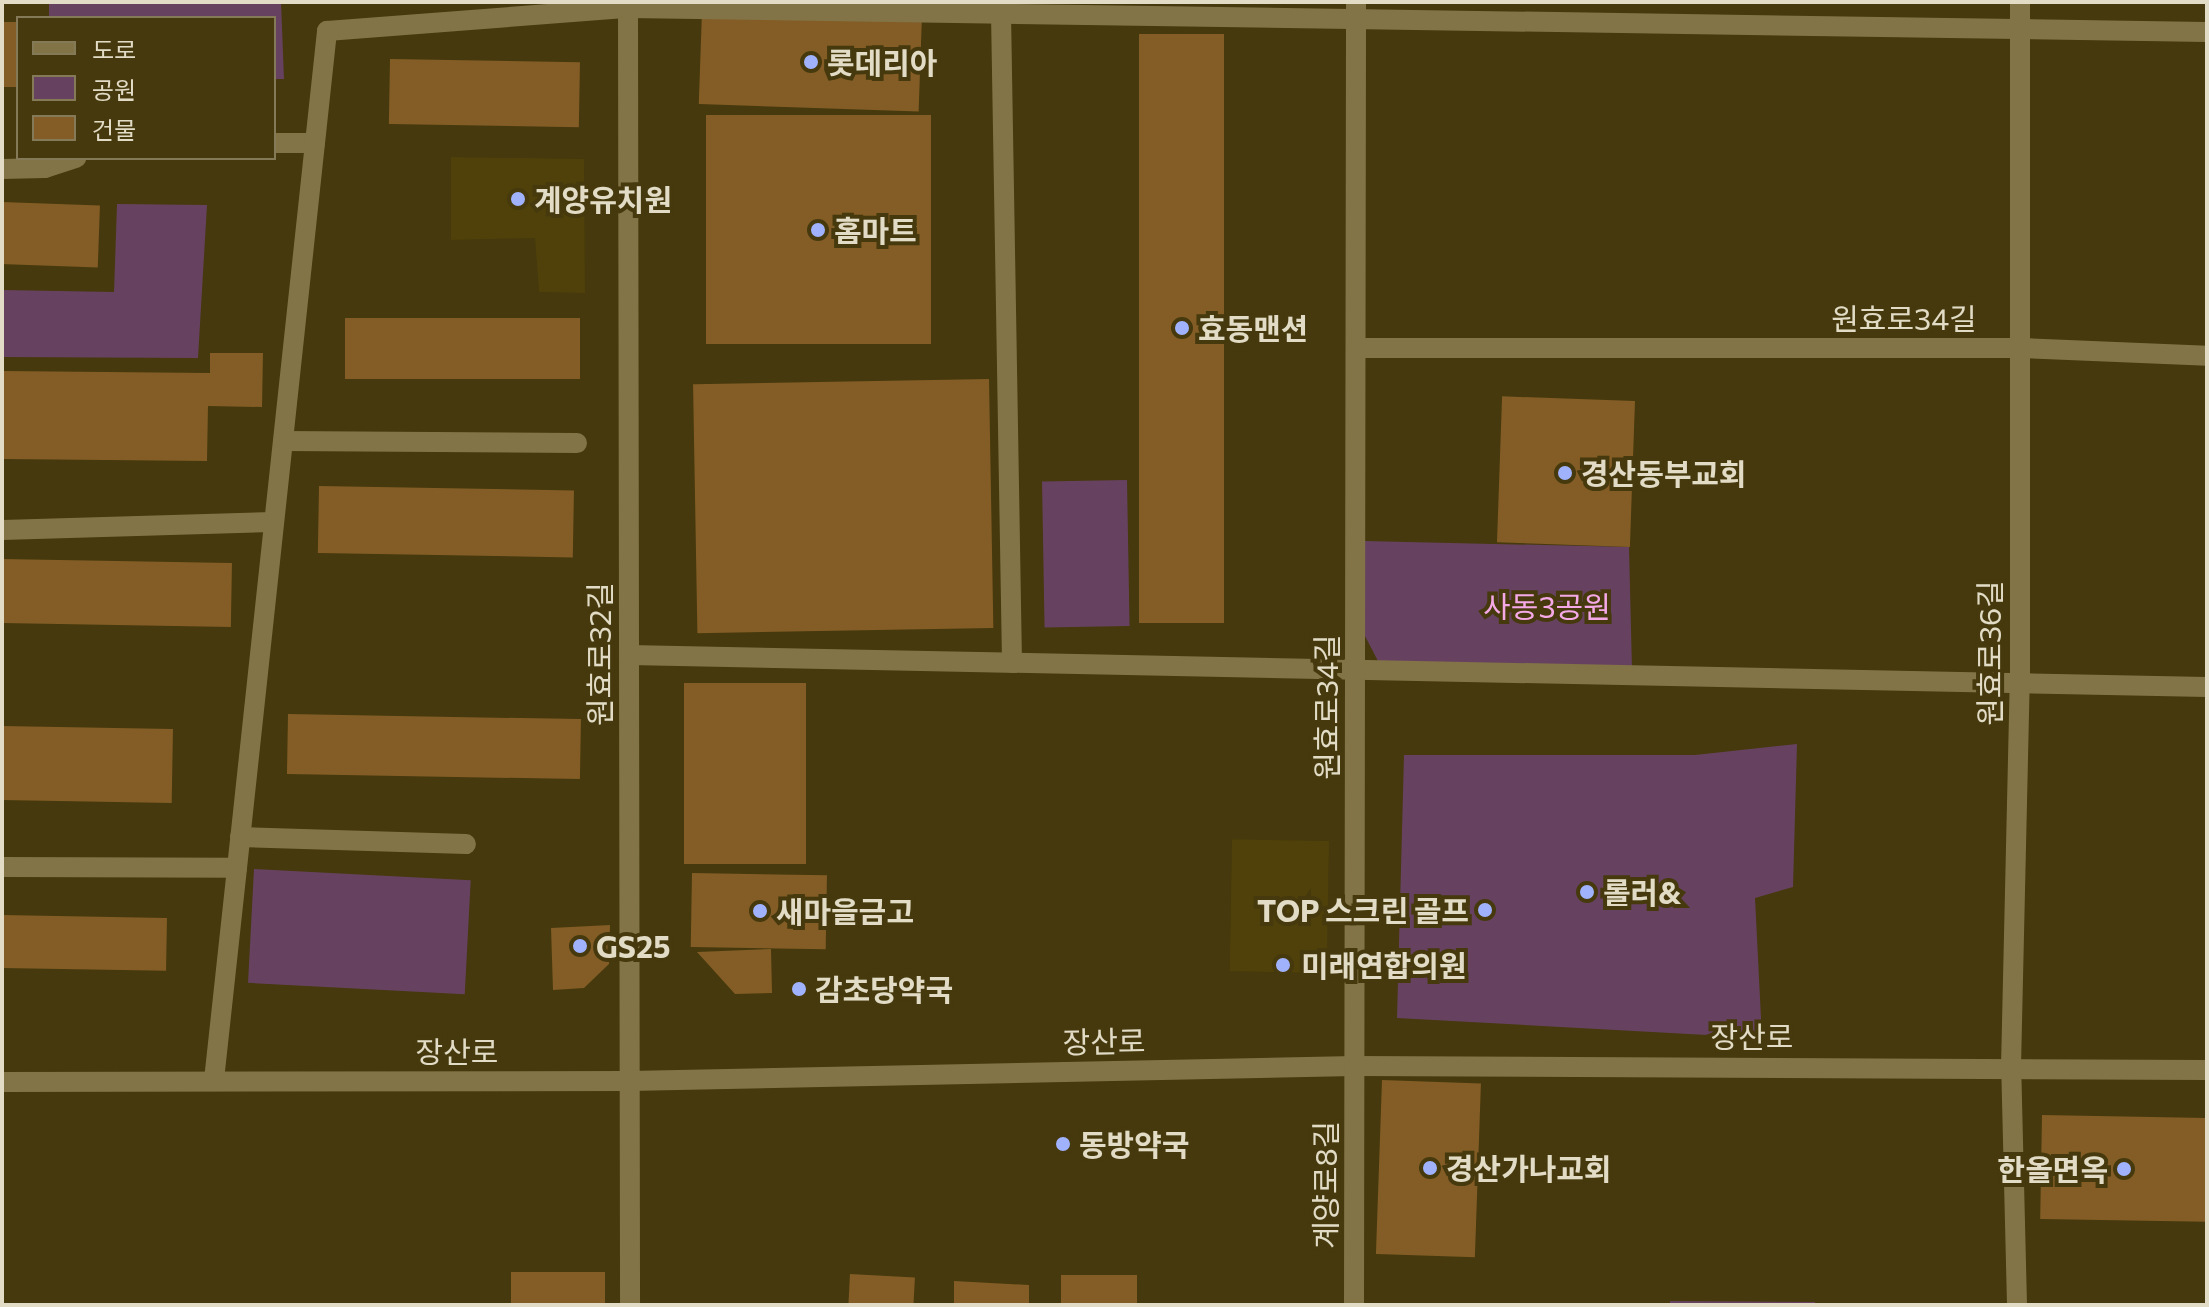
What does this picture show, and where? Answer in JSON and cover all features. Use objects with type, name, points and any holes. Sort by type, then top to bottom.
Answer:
[{"type":"street","name":"원효로36길","points":[[2017,1305],[2011,1067],[2020,683],[2020,2]]},
{"type":"street","points":[[214,1080],[327,31],[628,5],[1001,13],[1356,10],[2207,32]]},
{"type":"street","name":"원효로32길","points":[[628,5],[630,1305]]},
{"type":"street","name":"원효로34길","points":[[1355,1066],[1356,10]]},
{"type":"street","points":[[1001,13],[1012,663]]},
{"type":"street","points":[[276,143],[315,143]]},
{"type":"street","points":[[2,169],[45,168],[70,160]]},
{"type":"street","name":"원효로34길","points":[[1356,348],[2020,348],[2207,356]]},
{"type":"street","points":[[283,441],[577,443]]},
{"type":"street","points":[[2,530],[274,522]]},
{"type":"street","points":[[629,655],[2207,687]]},
{"type":"street","points":[[240,837],[466,844]]},
{"type":"street","points":[[2,867],[237,868]]},
{"type":"street","name":"장산로","points":[[2,1082],[629,1081],[1355,1066],[2207,1070]]},
{"type":"street","name":"계양로8길","points":[[1354,1305],[1355,1066]]},
{"type":"shaded area","name":"계양유치원","points":[[451,157],[584,159],[585,293],[539,292],[535,238],[451,240]]},
{"type":"shaded area","points":[[1232,839],[1329,841],[1327,973],[1230,971]]},
{"type":"green space","points":[[49,2],[281,2],[284,79],[276,79],[276,16],[49,16]]},
{"type":"green space","points":[[117,204],[207,205],[198,358],[2,357],[2,290],[114,292]]},
{"type":"green space","points":[[1127,480],[1130,626],[1045,627],[1042,481]]},
{"type":"green space","name":"사동3공원","points":[[1364,541],[1629,547],[1632,670],[1379,663],[1365,636]]},
{"type":"green space","name":"롤러&","points":[[1797,744],[1793,887],[1755,898],[1762,1038],[1397,1018],[1404,755],[1695,755]]},
{"type":"green space","points":[[254,869],[471,880],[465,994],[248,983]]},
{"type":"green space","points":[[1670,1301],[1815,1302],[1815,1305],[1670,1305]]},
{"type":"building","name":"롯데리아","points":[[702,11],[922,19],[919,112],[699,104]]},
{"type":"building","points":[[2,22],[16,22],[16,87],[2,87]]},
{"type":"building","name":"효동맨션","points":[[1139,34],[1224,34],[1224,623],[1139,623]]},
{"type":"building","points":[[390,59],[580,62],[579,127],[389,124]]},
{"type":"building","name":"홈마트","points":[[706,115],[931,115],[931,344],[706,344]]},
{"type":"building","points":[[2,202],[100,205],[98,267],[2,264]]},
{"type":"building","points":[[345,318],[580,318],[580,379],[345,379]]},
{"type":"building","points":[[210,353],[263,353],[262,407],[208,406],[207,461],[2,459],[2,371],[210,373]]},
{"type":"building","points":[[989,379],[993,628],[697,633],[693,384]]},
{"type":"building","name":"경산동부교회","points":[[1502,396],[1635,401],[1630,547],[1497,542]]},
{"type":"building","points":[[319,486],[574,490],[573,557],[318,553]]},
{"type":"building","points":[[2,559],[232,563],[231,627],[2,623]]},
{"type":"building","points":[[684,683],[806,683],[806,864],[684,864]]},
{"type":"building","points":[[288,714],[581,719],[580,779],[287,774]]},
{"type":"building","points":[[2,726],[173,729],[172,803],[2,800]]},
{"type":"building","name":"새마을금고","points":[[692,873],[827,875],[826,949],[691,947]]},
{"type":"building","points":[[2,915],[167,918],[166,971],[2,968]]},
{"type":"building","name":"GS25","points":[[610,925],[609,964],[584,988],[553,990],[551,928]]},
{"type":"building","points":[[771,949],[772,993],[735,994],[697,952]]},
{"type":"building","name":"경산가나교회","points":[[1382,1080],[1481,1083],[1475,1257],[1376,1254]]},
{"type":"building","name":"한올면옥","points":[[2042,1115],[2207,1118],[2205,1222],[2040,1219]]},
{"type":"building","points":[[511,1272],[605,1272],[605,1305],[511,1305]]},
{"type":"building","points":[[850,1274],[915,1277],[913,1305],[848,1305]]},
{"type":"building","points":[[1061,1275],[1137,1275],[1137,1305],[1061,1305]]},
{"type":"building","points":[[954,1281],[1029,1285],[1029,1305],[954,1305]]},
{"type":"place","name":"롯데리아","points":[[811,62]]},
{"type":"place","name":"계양유치원","points":[[518,199]]},
{"type":"place","name":"홈마트","points":[[818,230]]},
{"type":"place","name":"효동맨션","points":[[1182,328]]},
{"type":"place","name":"경산동부교회","points":[[1565,473]]},
{"type":"place","name":"롤러&","points":[[1587,892]]},
{"type":"place","name":"TOP 스크린 골프","points":[[1485,910]]},
{"type":"place","name":"새마을금고","points":[[760,911]]},
{"type":"place","name":"GS25","points":[[580,946]]},
{"type":"place","name":"미래연합의원","points":[[1283,965]]},
{"type":"place","name":"감초당약국","points":[[799,989]]},
{"type":"place","name":"동방약국","points":[[1063,1144]]},
{"type":"place","name":"경산가나교회","points":[[1430,1168]]},
{"type":"place","name":"한올면옥","points":[[2124,1169]]}]
